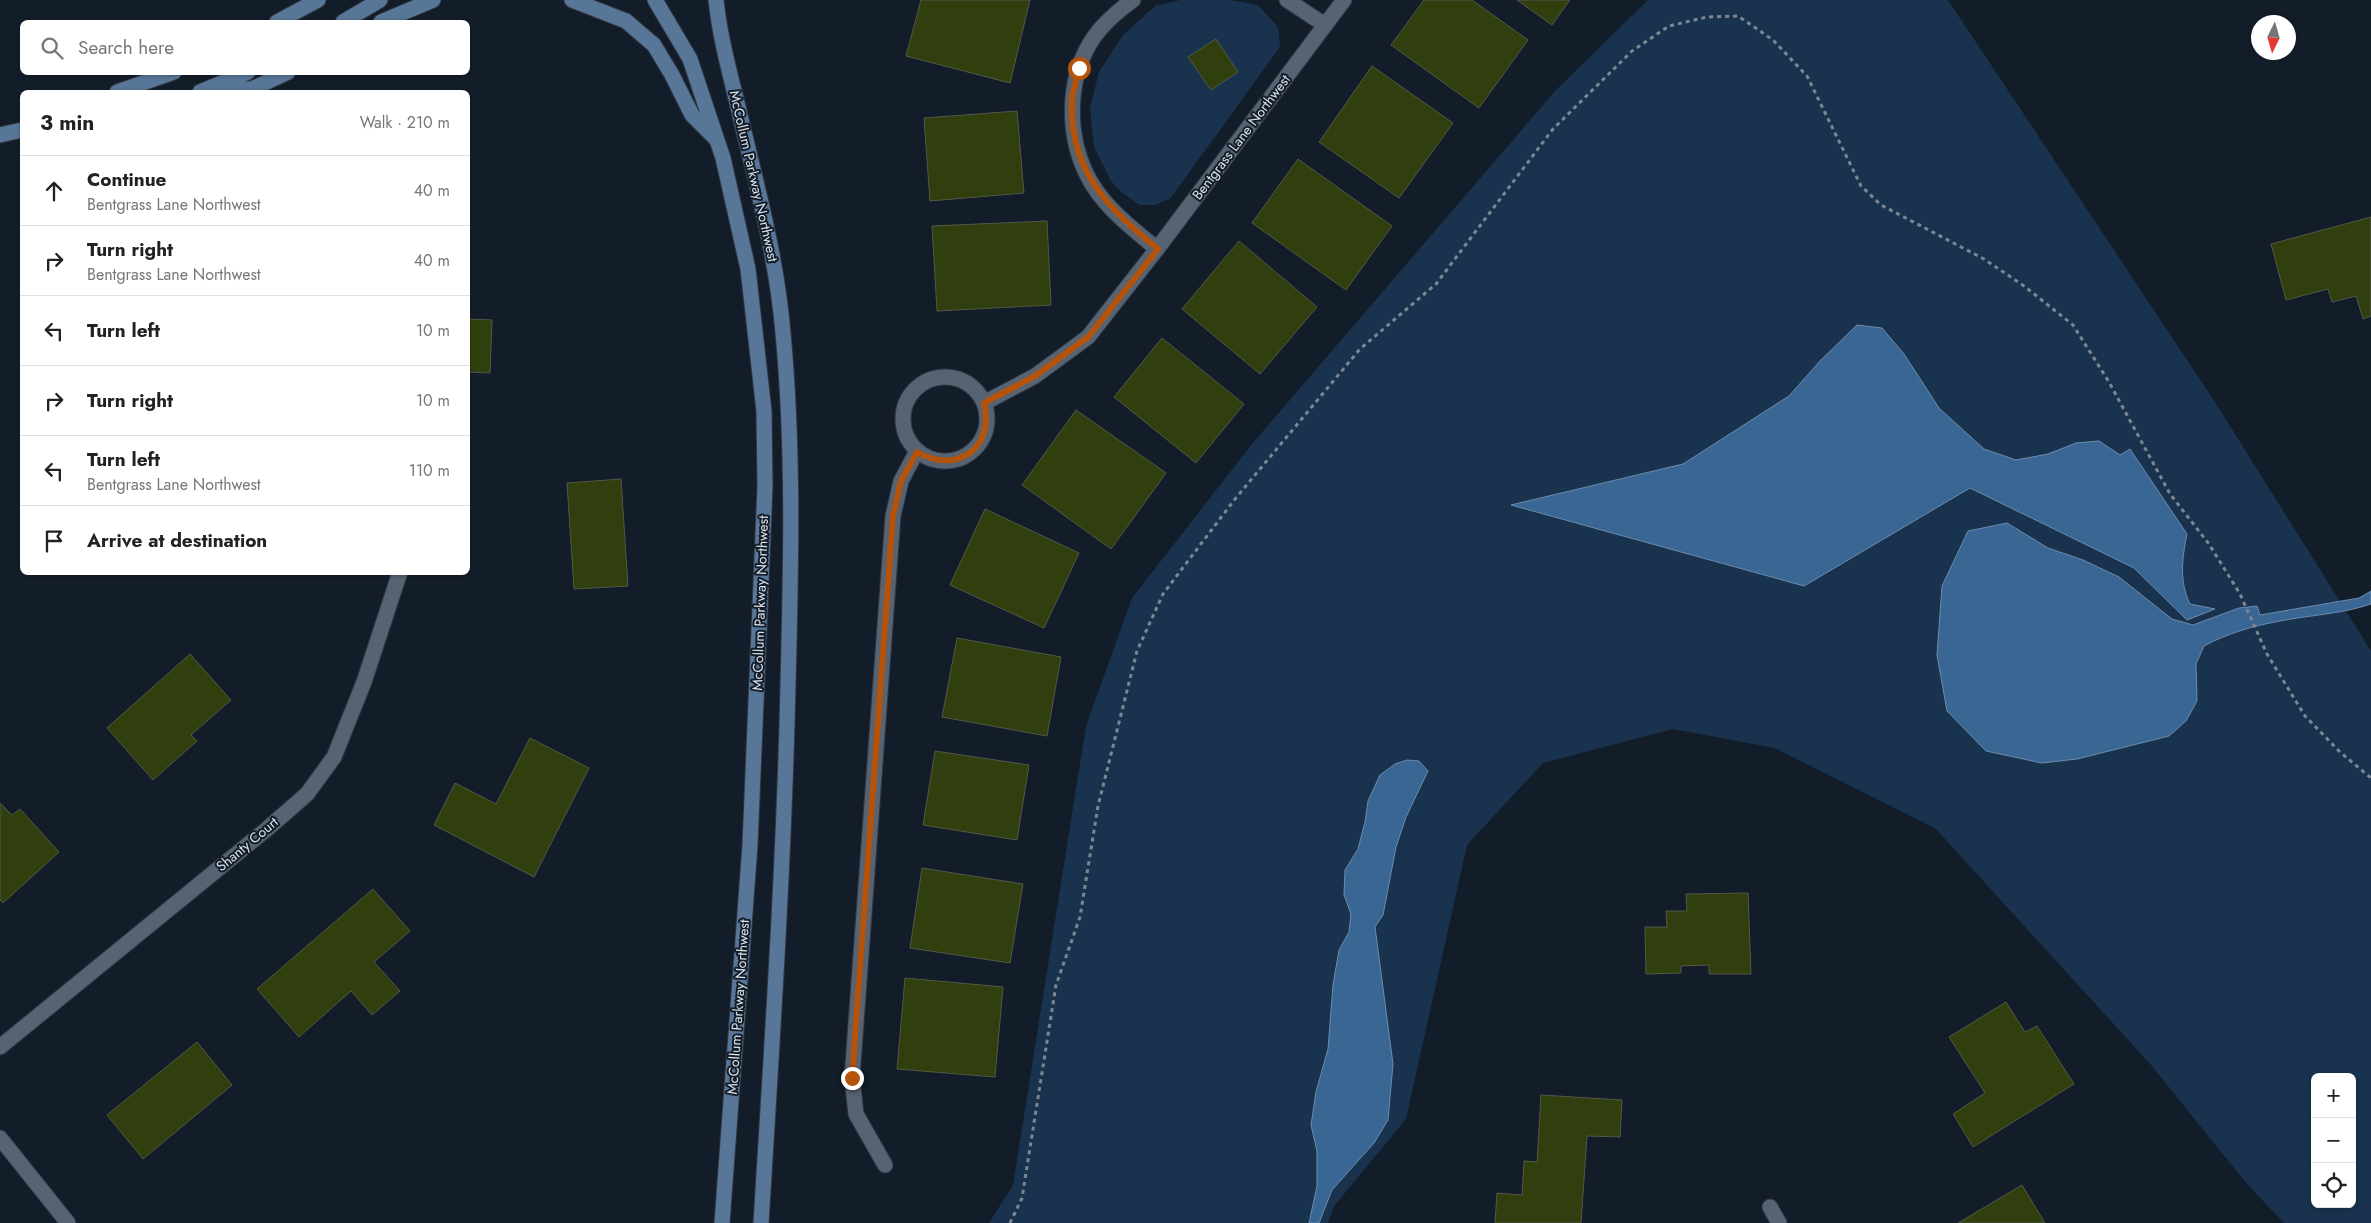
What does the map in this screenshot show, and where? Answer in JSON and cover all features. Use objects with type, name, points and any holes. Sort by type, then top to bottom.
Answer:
[{"type":"street","points":[[282,20],[318,0]]},
{"type":"street","points":[[347,20],[380,0]]},
{"type":"street","points":[[386,20],[433,0]]},
{"type":"street","points":[[572,0],[626,20],[654,45],[672,75],[692,116],[718,142]]},
{"type":"street","name":"McCollum Parkway Northwest","points":[[655,0],[690,59],[718,142],[733,196],[748,270],[761,373],[765,446],[750,845],[722,1223]]},
{"type":"street","name":"McCollum Parkway Northwest","points":[[716,0],[722,44],[765,215],[775,269],[783,329],[790,414],[792,560],[787,729],[776,986],[761,1223]]},
{"type":"street","points":[[1133,0],[1120,10],[1094,37],[1079,68],[1072,102],[1075,141],[1087,175],[1105,202],[1158,249]]},
{"type":"street","points":[[1287,0],[1325,25]]},
{"type":"street","name":"Bentgrass Lane Northwest","points":[[984,403],[1035,376],[1088,337],[1158,249],[1344,0]]},
{"type":"street","points":[[124,90],[166,75]]},
{"type":"street","points":[[206,90],[241,75]]},
{"type":"street","points":[[206,90],[252,89],[282,75]]},
{"type":"street","points":[[0,135],[20,130]]},
{"type":"street","points":[[939,377],[952,378],[965,383],[976,391],[984,403],[987,417],[985,431],[980,443],[970,454],[957,460],[943,462],[929,459],[917,452],[908,441],[903,428],[902,414],[906,401],[914,390],[925,382],[939,377]]},
{"type":"street","points":[[885,1165],[856,1114],[852,1078],[893,516],[901,481],[917,452]]},
{"type":"street","name":"Shanty Court","points":[[0,1047],[307,794],[334,757],[364,682],[399,575]]},
{"type":"street","points":[[0,1138],[68,1223]]},
{"type":"street","points":[[1770,1207],[1779,1223]]},
{"type":"path","points":[[1010,1223],[1022,1198],[1056,986],[1080,917],[1098,806],[1137,651],[1163,594],[1235,499],[1360,349],[1436,284],[1553,129],[1632,51],[1669,26],[1707,17],[1738,16],[1773,40],[1807,76],[1861,186],[1881,205],[1984,259],[2024,286],[2073,325],[2109,382],[2170,494],[2209,544],[2240,594],[2267,654],[2304,716],[2340,752],[2371,778]]},
{"type":"shaded area","points":[[1180,0],[1230,0],[1258,5],[1278,27],[1280,47],[1170,199],[1155,205],[1140,205],[1122,193],[1111,181],[1094,147],[1090,107],[1099,72],[1123,35],[1155,6]]},
{"type":"shaded area","points":[[1648,0],[1948,0],[2215,402],[2371,651],[2371,1223],[2284,1223],[2247,1184],[2151,1065],[1935,828],[1775,748],[1673,729],[1543,763],[1467,845],[1406,1119],[1335,1205],[1328,1223],[989,1223],[1013,1185],[1086,726],[1132,598],[1252,444],[1556,90]]},
{"type":"shaded area","points":[[1857,325],[1882,328],[1904,354],[1939,408],[1984,449],[2016,460],[2048,454],[2076,443],[2099,441],[2120,455],[2130,449],[2187,534],[2182,570],[2184,587],[2190,604],[2215,609],[2187,620],[2134,568],[1970,488],[1804,586],[1511,505],[1683,464],[1789,396],[1820,361]]},
{"type":"shaded area","points":[[2007,523],[2048,548],[2083,560],[2119,577],[2172,619],[2193,625],[2239,608],[2257,606],[2260,615],[2359,598],[2371,591],[2371,604],[2349,610],[2260,625],[2241,630],[2204,646],[2196,664],[2197,701],[2186,721],[2169,736],[2077,759],[2042,763],[1986,751],[1947,711],[1937,655],[1942,586],[1968,531]]},
{"type":"shaded area","points":[[1407,760],[1419,761],[1428,771],[1406,817],[1396,847],[1383,915],[1375,927],[1393,1064],[1388,1120],[1374,1143],[1332,1190],[1319,1223],[1309,1223],[1317,1186],[1317,1151],[1311,1125],[1316,1092],[1328,1049],[1333,985],[1339,950],[1349,932],[1351,914],[1344,895],[1345,870],[1358,849],[1368,801],[1380,775],[1395,764]]},
{"type":"building","points":[[921,0],[1030,0],[1010,83],[906,56]]},
{"type":"building","points":[[1424,0],[1472,0],[1528,40],[1479,108],[1391,45]]},
{"type":"building","points":[[1517,0],[1570,0],[1552,25]]},
{"type":"building","points":[[1216,39],[1238,72],[1211,90],[1188,57]]},
{"type":"building","points":[[1372,66],[1453,123],[1399,198],[1319,142]]},
{"type":"building","points":[[1017,111],[1024,193],[930,201],[924,118]]},
{"type":"building","points":[[1298,159],[1392,226],[1346,290],[1252,223]]},
{"type":"building","points":[[2371,217],[2371,316],[2363,319],[2356,296],[2332,302],[2328,289],[2286,300],[2271,244]]},
{"type":"building","points":[[1047,221],[1051,305],[937,311],[932,226]]},
{"type":"building","points":[[1239,241],[1317,307],[1260,374],[1182,309]]},
{"type":"building","points":[[470,319],[492,320],[490,373],[470,372]]},
{"type":"building","points":[[1162,338],[1244,404],[1196,463],[1114,397]]},
{"type":"building","points":[[1076,410],[1166,473],[1111,549],[1022,485]]},
{"type":"building","points":[[621,479],[628,586],[574,589],[567,483]]},
{"type":"building","points":[[985,509],[1079,553],[1044,628],[950,585]]},
{"type":"building","points":[[957,638],[1061,657],[1047,736],[942,717]]},
{"type":"building","points":[[190,654],[231,700],[191,735],[197,741],[153,780],[107,728]]},
{"type":"building","points":[[530,738],[589,768],[534,877],[434,825],[455,783],[496,804]]},
{"type":"building","points":[[935,751],[1029,765],[1017,840],[923,825]]},
{"type":"building","points":[[0,803],[12,815],[20,809],[59,852],[3,903],[0,900]]},
{"type":"building","points":[[922,868],[1023,884],[1010,963],[910,948]]},
{"type":"building","points":[[373,889],[410,931],[374,962],[400,991],[372,1015],[351,991],[299,1037],[257,989]]},
{"type":"building","points":[[1748,893],[1751,974],[1709,974],[1709,965],[1681,966],[1681,973],[1646,974],[1645,927],[1667,927],[1666,911],[1687,911],[1686,894]]},
{"type":"building","points":[[905,978],[1003,987],[995,1077],[897,1069]]},
{"type":"building","points":[[2006,1002],[2025,1032],[2037,1026],[2074,1084],[1973,1147],[1953,1114],[1985,1093],[1949,1037]]},
{"type":"building","points":[[197,1042],[232,1085],[143,1159],[107,1115]]},
{"type":"building","points":[[1541,1095],[1622,1100],[1620,1137],[1587,1136],[1581,1223],[1495,1223],[1497,1193],[1522,1195],[1524,1161],[1537,1162]]},
{"type":"building","points":[[2022,1185],[2045,1223],[1958,1223]]},
{"type":"route","points":[[852,1078],[893,516],[901,481],[917,452],[929,459],[943,462],[957,460],[970,454],[980,443],[985,431],[987,417],[984,403],[1035,376],[1088,337],[1158,249],[1128,225],[1105,202],[1087,175],[1075,141],[1072,102],[1079,68]]}]
